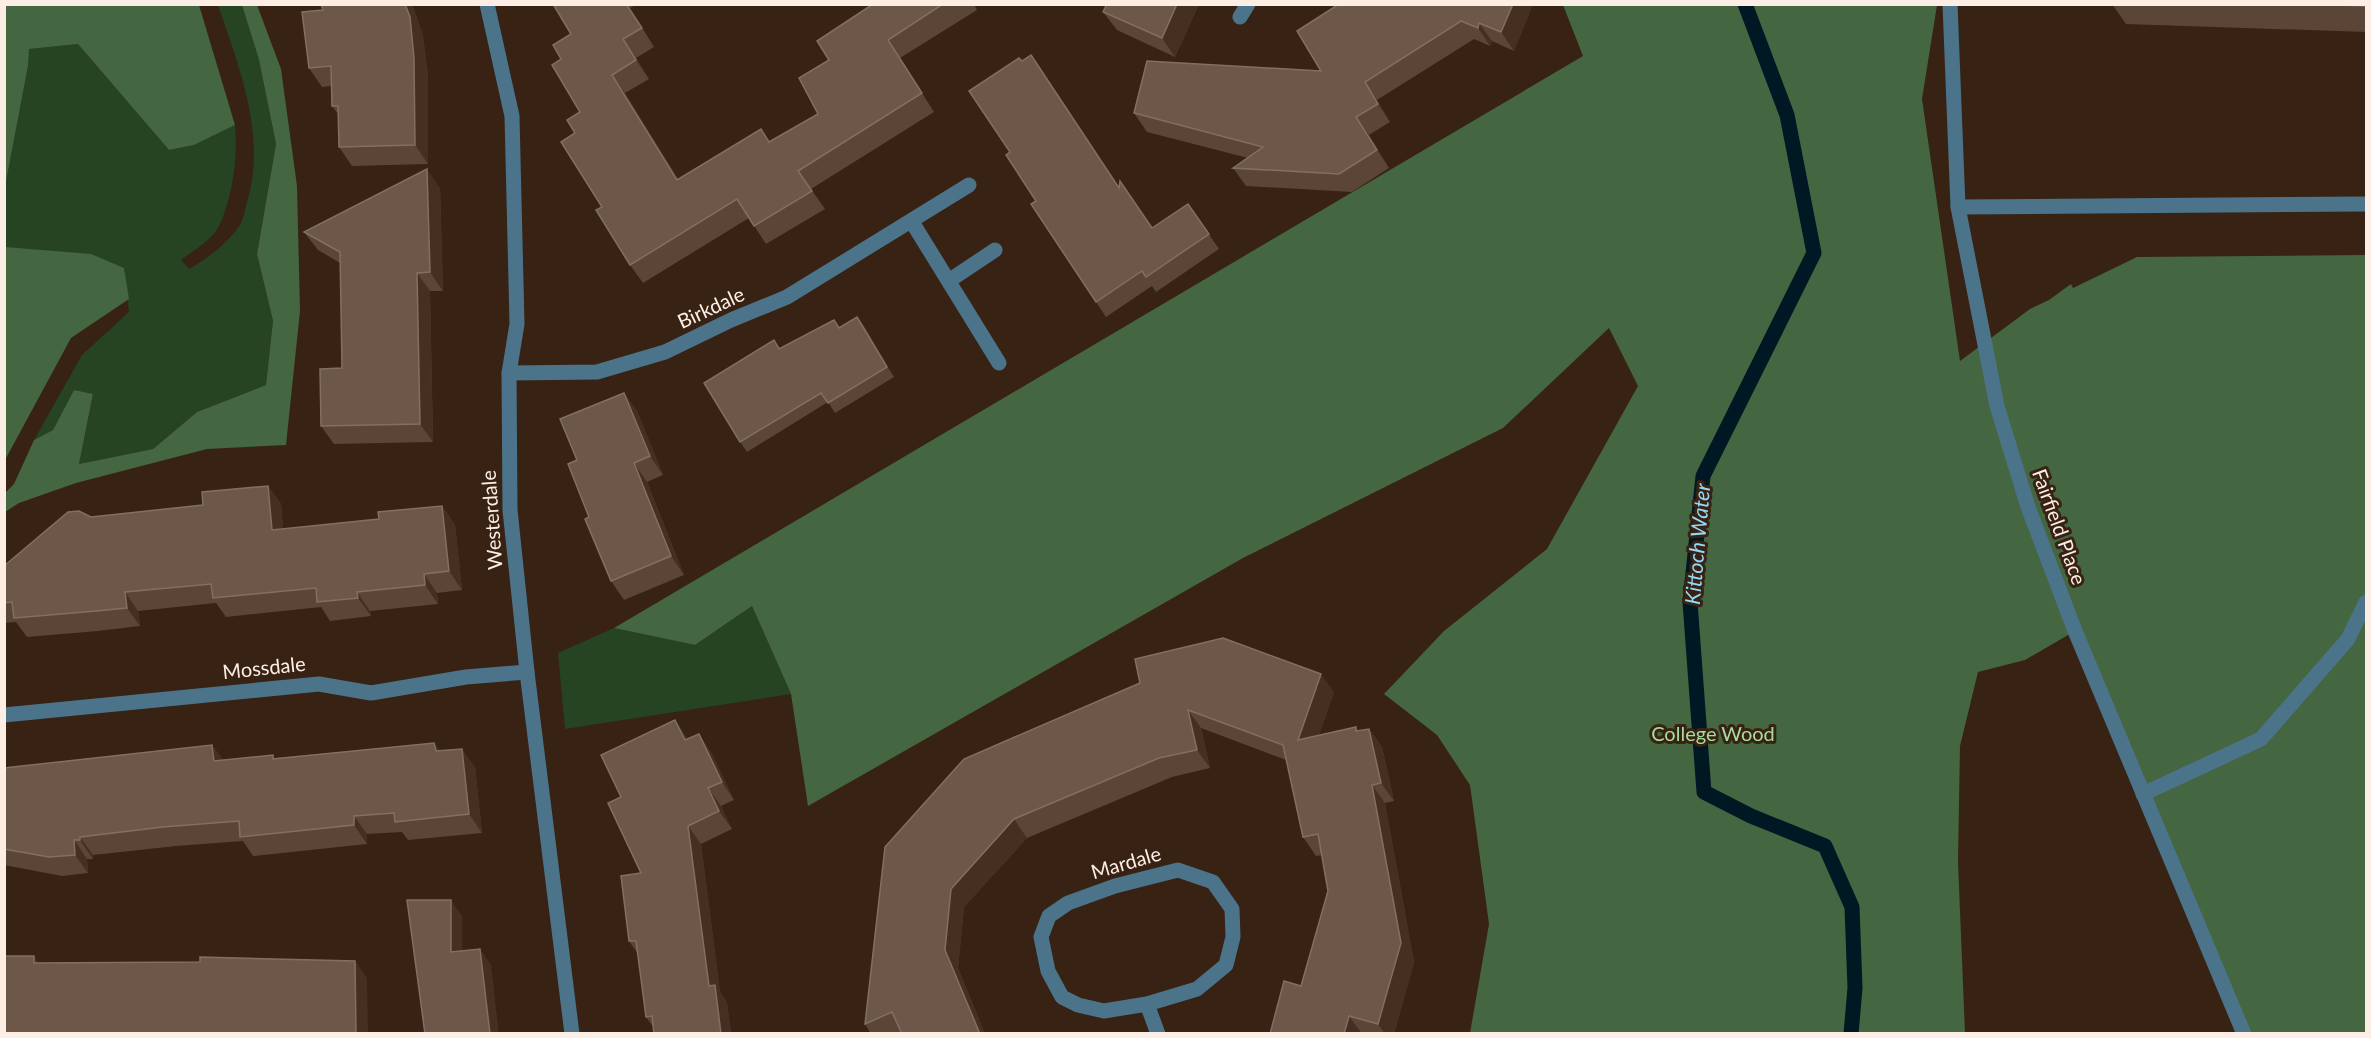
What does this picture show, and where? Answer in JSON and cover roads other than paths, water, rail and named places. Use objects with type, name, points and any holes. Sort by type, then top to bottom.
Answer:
[{"type":"street","name":"Westerdale","points":[[487,4],[512,116],[517,324],[509,372],[510,510],[527,672],[572,1034]]},
{"type":"street","name":"Fairfield Place","points":[[1950,4],[1958,207],[1997,406],[2028,507],[2075,631],[2244,1034]]},
{"type":"street","name":"Birkdale","points":[[509,372],[597,372],[665,352],[730,320],[788,297],[969,185]]},
{"type":"street","points":[[1958,207],[2367,204]]},
{"type":"street","points":[[912,222],[950,280],[999,363]]},
{"type":"street","points":[[950,280],[995,250]]},
{"type":"street","points":[[2143,794],[2261,739],[2348,639],[2367,602]]},
{"type":"street","name":"Mossdale","points":[[4,715],[319,684],[371,693],[466,677],[527,672]]},
{"type":"street","name":"Mardale","points":[[1178,870],[1214,882],[1232,909],[1233,937],[1226,965],[1197,989],[1147,1004],[1104,1011],[1078,1005],[1062,997],[1048,971],[1041,937],[1049,916],[1068,903],[1114,886],[1178,870]]},
{"type":"street","points":[[1147,1004],[1158,1034]]},
{"type":"waterway","name":"Kittoch Water","points":[[1745,4],[1787,115],[1814,253],[1703,476],[1690,602],[1704,792],[1751,816],[1825,846],[1852,907],[1855,988],[1851,1034]]},
{"type":"park label","name":"College Wood","points":[[1713,734]]}]
